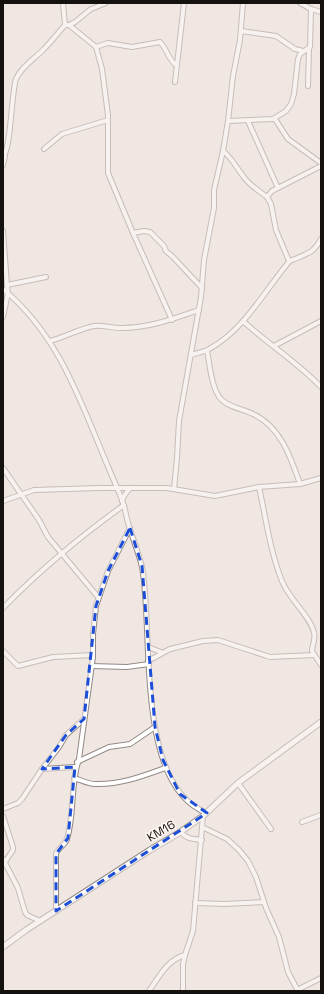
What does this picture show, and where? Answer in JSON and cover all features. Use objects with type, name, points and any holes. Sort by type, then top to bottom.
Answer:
[{"type":"street","points":[[63,3],[67,25],[96,47],[103,74],[108,120],[108,173],[172,320]]},
{"type":"street","points":[[3,165],[9,137],[16,79],[24,67],[67,25],[75,22],[91,10],[106,3]]},
{"type":"street","points":[[175,82],[184,3]]},
{"type":"street","points":[[174,489],[179,421],[199,310],[204,260],[214,208],[214,190],[228,121],[233,76],[241,31],[243,3]]},
{"type":"street","points":[[300,3],[311,10],[321,12]]},
{"type":"street","points":[[308,86],[311,10]]},
{"type":"street","points":[[241,31],[276,36],[295,49],[303,51],[309,49]]},
{"type":"street","points":[[96,47],[108,43],[132,47],[160,42],[176,65]]},
{"type":"street","points":[[228,121],[248,121],[275,118],[286,111],[291,104],[294,94],[298,59],[303,51]]},
{"type":"street","points":[[275,118],[288,140],[321,163]]},
{"type":"street","points":[[44,149],[62,134],[108,120]]},
{"type":"street","points":[[248,121],[278,188]]},
{"type":"street","points":[[223,150],[230,156],[242,176],[253,188],[267,197],[271,204],[276,230],[289,261]]},
{"type":"street","points":[[267,197],[272,191],[321,166]]},
{"type":"street","points":[[3,231],[8,293],[3,317]]},
{"type":"street","points":[[133,233],[144,231],[150,232],[164,246],[166,251],[202,288]]},
{"type":"street","points":[[191,355],[207,351],[215,346],[243,321],[289,261],[314,250],[321,238]]},
{"type":"street","points":[[7,285],[46,277]]},
{"type":"street","points":[[3,288],[33,317],[50,341],[66,369],[99,442],[123,503],[142,566],[155,727],[165,768],[172,783],[180,794],[205,814],[202,826],[193,931],[185,955],[182,978],[183,991]]},
{"type":"street","points":[[50,341],[84,328],[94,326],[122,328],[149,326],[172,320],[199,310]]},
{"type":"street","points":[[243,321],[321,387]]},
{"type":"street","points":[[274,346],[321,321]]},
{"type":"street","points":[[207,351],[216,390],[220,398],[224,402],[254,414],[266,422],[283,442],[290,455],[300,484]]},
{"type":"street","points":[[3,468],[39,520],[45,532],[98,597]]},
{"type":"street","points":[[3,501],[34,490],[130,488],[174,489],[211,496],[259,488],[300,484],[321,478]]},
{"type":"street","points":[[3,608],[123,503],[124,496],[130,488]]},
{"type":"street","points":[[259,488],[277,568],[289,595],[308,620],[314,632],[312,648],[314,655],[321,665]]},
{"type":"street","points":[[56,911],[56,854],[68,838],[72,812],[75,767],[84,719],[93,655],[93,634],[96,606],[108,570],[130,528]]},
{"type":"street","points":[[91,666],[127,667],[149,662],[161,652],[170,649],[218,640],[270,657],[314,655]]},
{"type":"street","points":[[148,647],[161,652]]},
{"type":"street","points":[[3,651],[18,666],[53,657],[93,655]]},
{"type":"street","points":[[3,809],[18,803],[66,735],[84,719]]},
{"type":"street","name":"KM16","points":[[3,947],[40,921],[150,850],[181,832],[205,814],[238,783],[321,722]]},
{"type":"street","points":[[77,762],[108,747],[130,744],[155,727]]},
{"type":"street","points":[[42,769],[75,767]]},
{"type":"street","points":[[74,778],[94,784],[101,784],[134,780],[165,768]]},
{"type":"street","points":[[238,783],[271,829]]},
{"type":"street","points":[[302,822],[321,815]]},
{"type":"street","points":[[3,816],[13,847],[13,850],[4,860],[18,888],[25,912],[27,915],[40,921]]},
{"type":"street","points":[[202,826],[227,839],[239,850],[253,871],[278,937],[288,972],[298,990],[321,978]]},
{"type":"street","points":[[181,832],[184,837],[202,840]]},
{"type":"street","points":[[195,903],[224,904],[264,902]]},
{"type":"street","points":[[149,991],[166,966],[174,959],[185,955]]},
{"type":"highlighted area","points":[[130,528],[142,566],[155,727],[163,760],[180,794],[207,813],[56,911],[56,854],[68,838],[75,767],[42,769],[66,735],[84,719],[96,606],[108,571]]}]
